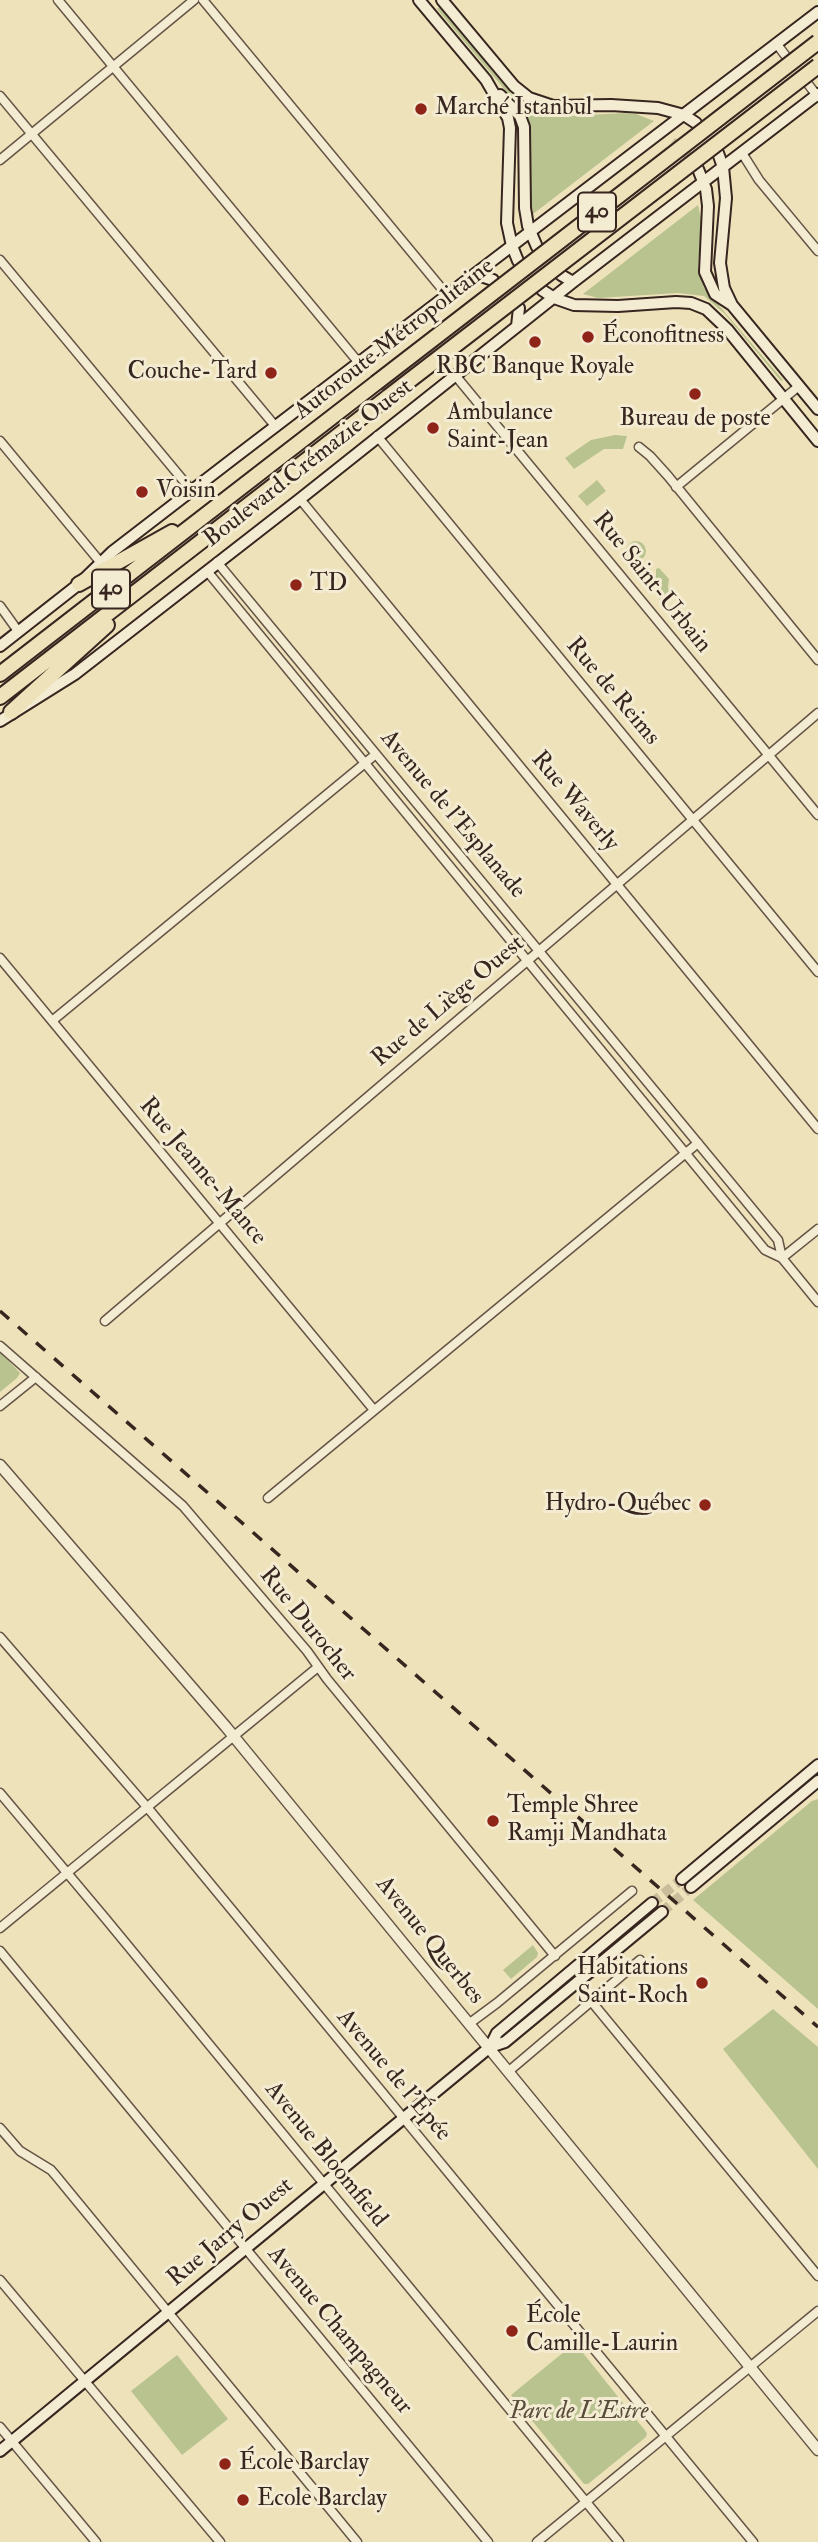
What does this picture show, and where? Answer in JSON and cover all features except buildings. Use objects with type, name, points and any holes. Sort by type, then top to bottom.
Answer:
[{"type":"highway","name":"Autoroute Métropolitaine","points":[[0,674],[818,42]]},
{"type":"highway","name":"Autoroute Métropolitaine","points":[[0,697],[818,65]]},
{"type":"highway","points":[[79,584],[221,503]]},
{"type":"highway","points":[[6,716],[184,556]]},
{"type":"main road","points":[[419,0],[522,121],[525,144],[525,208],[537,247]]},
{"type":"main road","points":[[442,0],[514,86],[537,102],[564,106],[658,108],[684,116],[696,124]]},
{"type":"main road","name":"Boulevard Crémazie Ouest","points":[[0,646],[192,491],[818,12]]},
{"type":"main road","points":[[486,80],[502,106],[509,124],[507,218],[518,261]]},
{"type":"main road","name":"Boulevard Crémazie Ouest","points":[[6,716],[65,681],[573,282],[817,95]]},
{"type":"main road","points":[[660,135],[672,142]]},
{"type":"main road","points":[[718,153],[723,167],[726,205],[720,271],[724,288],[732,304],[818,410]]},
{"type":"main road","points":[[698,169],[708,206],[704,260],[707,278],[715,294],[732,304]]},
{"type":"main road","points":[[475,274],[493,280]]},
{"type":"main road","points":[[561,275],[573,282]]},
{"type":"main road","points":[[542,290],[568,304],[618,306],[676,302],[702,307],[721,322],[818,441]]},
{"type":"main road","points":[[517,326],[519,308]]},
{"type":"main road","points":[[682,1879],[818,1765]]},
{"type":"main road","points":[[691,1887],[818,1781]]},
{"type":"main road","name":"Rue Jarry Ouest","points":[[490,2047],[498,2032],[652,1903]]},
{"type":"main road","name":"Rue Jarry Ouest","points":[[0,2451],[490,2047],[505,2042],[662,1912]]},
{"type":"street","points":[[58,0],[359,363]]},
{"type":"street","points":[[0,160],[194,0]]},
{"type":"street","points":[[203,0],[447,295]]},
{"type":"street","points":[[776,43],[785,55]]},
{"type":"street","points":[[808,84],[817,95]]},
{"type":"street","points":[[0,96],[276,426]]},
{"type":"street","points":[[742,153],[759,180],[818,251]]},
{"type":"street","points":[[0,260],[192,491]]},
{"type":"street","name":"Rue Saint-Urbain","points":[[455,375],[818,816]]},
{"type":"street","points":[[676,487],[799,386]]},
{"type":"street","name":"Rue de Reims","points":[[377,436],[818,972]]},
{"type":"street","points":[[0,441],[101,563]]},
{"type":"street","points":[[639,447],[650,456],[818,660]]},
{"type":"street","name":"Rue Waverly","points":[[300,499],[818,1129]]},
{"type":"street","name":"Avenue de l'Esplanade","points":[[217,562],[778,1240],[782,1258]]},
{"type":"street","name":"Avenue de l'Esplanade","points":[[207,571],[765,1250],[782,1258],[818,1302]]},
{"type":"street","points":[[0,606],[18,631]]},
{"type":"street","name":"Rue de Liège Ouest","points":[[105,1321],[818,713]]},
{"type":"street","points":[[52,1021],[376,754]]},
{"type":"street","name":"Rue Jeanne-Mance","points":[[0,958],[374,1410]]},
{"type":"street","points":[[268,1498],[698,1143]]},
{"type":"street","points":[[782,1258],[818,1228]]},
{"type":"street","name":"Rue Durocher","points":[[0,1346],[177,1500],[299,1642],[555,1956]]},
{"type":"street","points":[[0,1406],[36,1377]]},
{"type":"street","name":"Avenue Querbes","points":[[0,1465],[233,1736],[818,2450]]},
{"type":"street","name":"Avenue de l'Épée","points":[[0,1637],[146,1807],[753,2542]]},
{"type":"street","points":[[0,1928],[318,1667]]},
{"type":"street","name":"Avenue Bloomfield","points":[[0,1793],[619,2542]]},
{"type":"street","points":[[470,2023],[632,1891]]},
{"type":"street","name":"Avenue Champagneur","points":[[0,1951],[488,2542]]},
{"type":"street","points":[[509,2071],[640,1960]]},
{"type":"street","points":[[591,2001],[818,2276]]},
{"type":"street","points":[[0,2129],[20,2151],[53,2172],[357,2542]]},
{"type":"street","points":[[0,2280],[220,2542]]},
{"type":"street","points":[[537,2542],[818,2311]]},
{"type":"street","points":[[0,2427],[96,2542]]},
{"type":"green space","points":[[439,7],[518,102],[531,112],[549,117],[624,113],[636,114],[654,121],[533,214],[530,193],[531,141],[525,114],[437,9]]},
{"type":"green space","points":[[698,205],[702,224],[698,266],[704,288],[783,380],[781,381],[725,314],[704,296],[678,293],[598,298],[583,294]]},
{"type":"green space","points":[[615,435],[627,436],[623,449],[604,449],[574,469],[565,458],[591,440]]},
{"type":"green space","points":[[597,480],[606,491],[587,506],[578,496]]},
{"type":"green space","points":[[636,541],[643,544],[646,551],[643,558],[636,561],[629,558],[626,551],[629,544]]},
{"type":"green space","points":[[659,568],[669,579],[668,588],[673,596],[663,604],[647,583],[656,576],[656,569]]},
{"type":"green space","points":[[0,1352],[20,1373],[0,1392]]},
{"type":"green space","points":[[818,1799],[818,2009],[693,1900],[812,1801]]},
{"type":"green space","points":[[533,1945],[538,1953],[537,1957],[511,1979],[503,1970]]},
{"type":"green space","points":[[773,2009],[818,2047],[818,2169],[723,2049]]},
{"type":"green space","name":"Parc de L'Estre","points":[[575,2343],[647,2433],[646,2437],[588,2484],[584,2484],[511,2395]]},
{"type":"green space","points":[[177,2355],[228,2419],[182,2455],[131,2391]]},
{"type":"tunnel","points":[[672,142],[687,154],[696,167]]},
{"type":"tunnel","points":[[652,1903],[682,1879]]},
{"type":"tunnel","points":[[662,1912],[691,1887]]},
{"type":"railway","points":[[0,1311],[818,2027]]},
{"type":"place","name":"Marché Istanbul","points":[[421,109]]},
{"type":"place","name":"Éconofitness","points":[[588,337]]},
{"type":"place","name":"RBC Banque Royale","points":[[535,342]]},
{"type":"place","name":"Couche-Tard","points":[[271,373]]},
{"type":"place","name":"Bureau de poste","points":[[695,394]]},
{"type":"place","name":"Ambulance Saint-Jean","points":[[433,428]]},
{"type":"place","name":"Voisin","points":[[142,492]]},
{"type":"place","name":"TD","points":[[296,585]]},
{"type":"place","name":"Hydro-Québec","points":[[705,1505]]},
{"type":"place","name":"Temple Shree Ramji Mandhata","points":[[493,1821]]},
{"type":"place","name":"Habitations Saint-Roch","points":[[702,1983]]},
{"type":"place","name":"École Camille-Laurin","points":[[512,2331]]},
{"type":"place","name":"École Barclay","points":[[225,2464]]},
{"type":"place","name":"Ecole Barclay","points":[[243,2500]]}]
